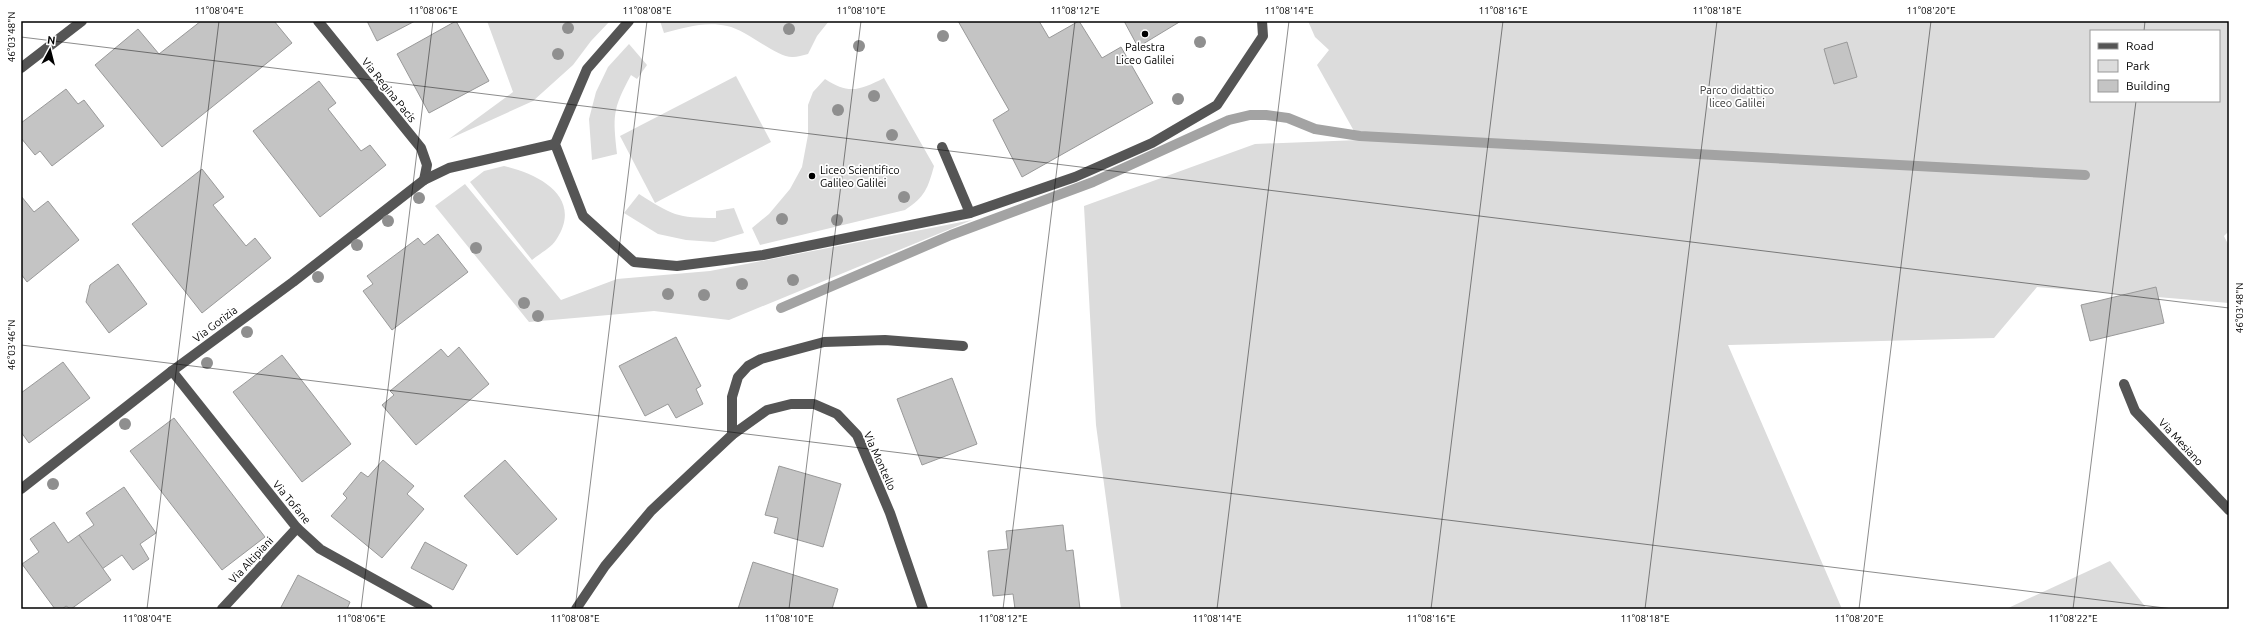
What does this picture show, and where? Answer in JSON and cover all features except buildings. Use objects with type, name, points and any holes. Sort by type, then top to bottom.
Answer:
[{"type":"street","points":[[21,68],[82,21]]},
{"type":"street","name":"Via Regina Pacis","points":[[318,21],[421,148],[426,165],[424,180]]},
{"type":"street","points":[[629,21],[587,69],[556,144],[583,216],[634,262],[677,266],[763,255],[970,213],[1075,177],[1152,143],[1217,105],[1263,36],[1262,21]]},
{"type":"street","name":"Via Gorizia","points":[[21,489],[172,371],[299,277],[424,180],[449,168],[556,144]]},
{"type":"street","points":[[942,147],[970,213]]},
{"type":"street","points":[[732,435],[732,397],[738,377],[748,366],[761,359],[824,342],[885,340],[963,346]]},
{"type":"street","name":"Via Tofane","points":[[172,371],[297,528],[320,549],[428,609]]},
{"type":"street","name":"Via Mesiano","points":[[2124,384],[2135,411],[2229,510]]},
{"type":"street","name":"Via Montello","points":[[576,609],[605,566],[651,511],[732,435],[767,410],[791,404],[814,404],[837,414],[857,434],[890,513],[923,609]]},
{"type":"street","name":"Via Altipiani","points":[[222,609],[297,528]]},
{"type":"green space","points":[[487,21],[610,21],[591,41],[573,65],[533,101],[449,139],[513,92]]},
{"type":"green space","points":[[660,21],[829,21],[817,36],[808,54],[793,57],[786,56],[770,49],[744,33],[727,26],[711,24],[687,27],[664,33]]},
{"type":"green space","name":"Parco didattico liceo Galilei","points":[[1308,21],[2229,21],[2229,231],[2224,236],[2229,246],[2229,303],[2037,287],[1994,338],[1728,345],[1842,609],[1121,609],[1096,425],[1084,206],[1255,144],[1359,140],[1317,65],[1329,50],[1315,37]]},
{"type":"green space","points":[[629,44],[647,65],[637,79],[631,75],[617,105],[615,113],[615,131],[617,154],[592,160],[589,119],[596,92],[608,67]]},
{"type":"green space","points":[[736,76],[771,142],[655,203],[620,136]]},
{"type":"green space","points":[[884,78],[934,166],[925,191],[917,201],[905,210],[760,245],[752,228],[769,214],[790,189],[802,167],[808,135],[808,105],[813,92],[825,79],[841,87],[854,89],[861,88]]},
{"type":"green space","points":[[504,166],[531,175],[544,182],[554,190],[561,200],[565,212],[563,225],[554,243],[532,260],[470,182],[484,171]]},
{"type":"green space","points":[[465,184],[561,300],[617,279],[710,271],[972,220],[729,320],[654,311],[529,322],[435,206]]},
{"type":"green space","points":[[639,194],[659,207],[683,216],[716,218],[716,211],[734,208],[744,233],[714,242],[686,240],[658,234],[624,213]]},
{"type":"green space","points":[[2110,561],[2147,609],[2006,609]]},
{"type":"waterway","points":[[781,308],[951,235],[1093,182],[1229,120],[1250,115],[1266,115],[1288,118],[1315,129],[1360,136],[2085,175]]},
{"type":"place","name":"Palestra Liceo Galilei","points":[[1145,34]]},
{"type":"place","name":"Liceo Scientifico Galileo Galilei","points":[[812,176]]}]
